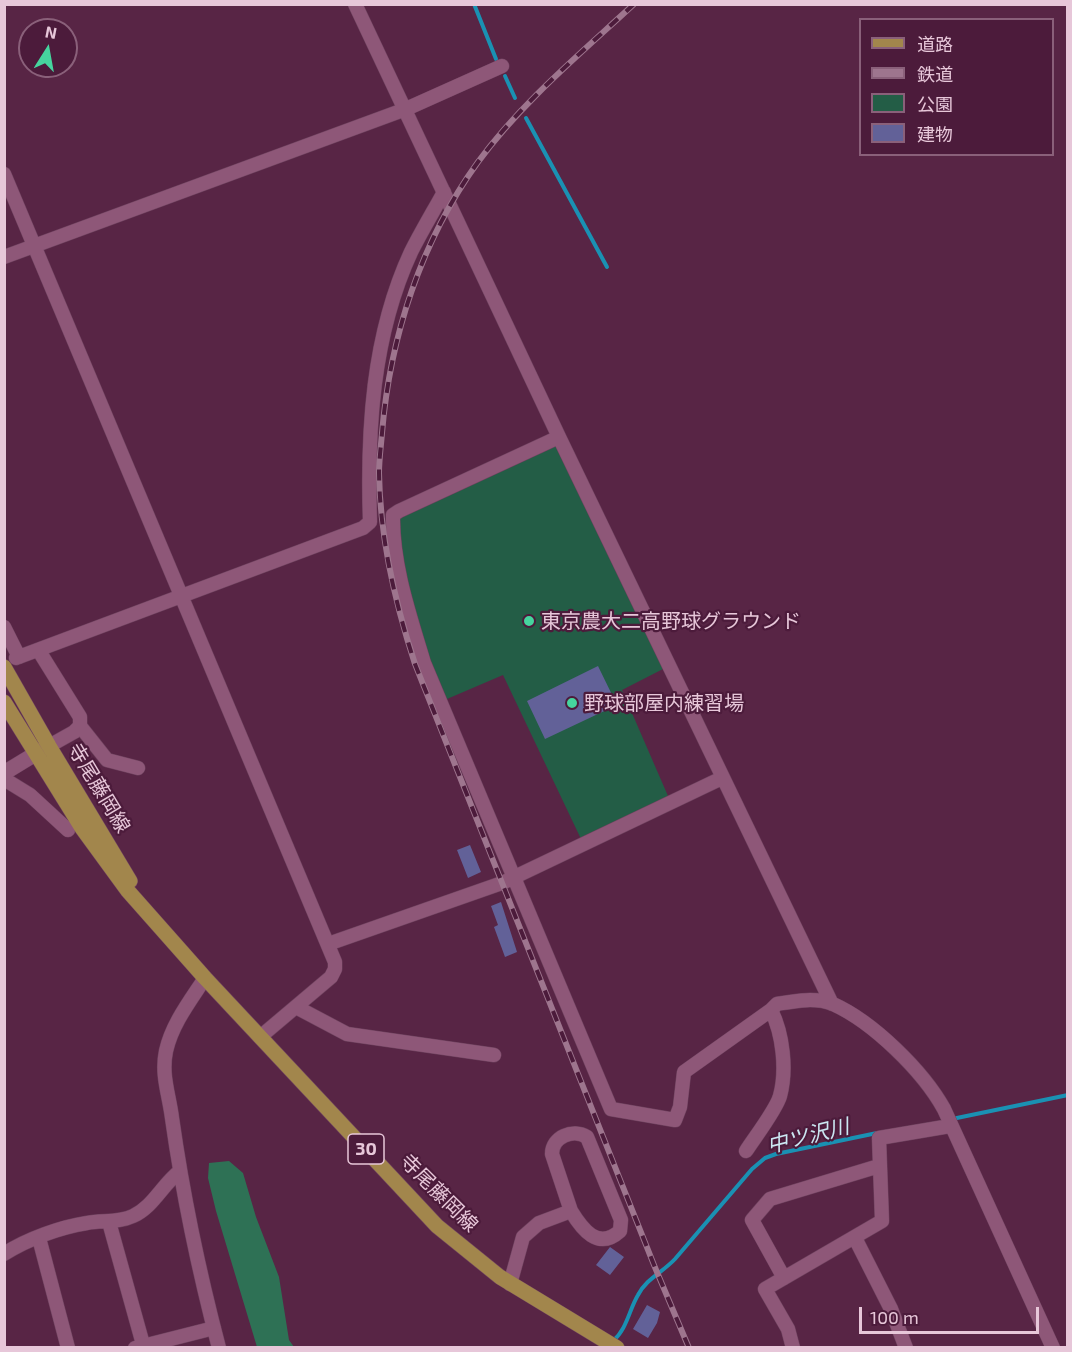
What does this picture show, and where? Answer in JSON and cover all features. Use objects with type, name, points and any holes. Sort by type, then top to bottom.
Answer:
[{"type":"main road","name":"寺尾藤岡線","points":[[13,661],[49,746],[160,930]]},
{"type":"main road","name":"寺尾藤岡線","points":[[4,702],[88,837],[160,930],[437,1226],[510,1284],[615,1347]]},
{"type":"street","points":[[355,4],[406,108],[559,437],[832,1004]]},
{"type":"street","points":[[4,257],[406,108],[502,66]]},
{"type":"street","points":[[4,174],[335,962],[335,969],[331,977],[260,1037]]},
{"type":"street","points":[[4,627],[13,661],[363,528],[370,522],[370,422],[377,370],[388,320],[411,253],[444,192]]},
{"type":"street","points":[[559,437],[393,515],[397,557],[408,608],[424,663],[611,1109],[675,1120],[680,1107],[684,1072],[777,1004],[810,1000],[832,1004],[869,1027],[933,1089],[1053,1347]]},
{"type":"street","points":[[39,651],[80,717],[80,726],[106,760],[138,768]]},
{"type":"street","points":[[4,773],[69,735],[80,726]]},
{"type":"street","points":[[328,944],[502,883],[722,778]]},
{"type":"street","points":[[4,779],[30,795],[68,830]]},
{"type":"street","points":[[205,978],[173,1028],[166,1050],[163,1073],[190,1226],[219,1347]]},
{"type":"street","points":[[296,1007],[347,1034],[494,1055]]},
{"type":"street","points":[[746,1151],[780,1097],[784,1061],[776,1019],[771,1010]]},
{"type":"street","points":[[793,1347],[788,1329],[765,1289],[882,1221],[879,1138],[950,1126]]},
{"type":"street","points":[[574,1132],[587,1137],[621,1220],[620,1231],[605,1239],[597,1238],[581,1227],[572,1210],[552,1154],[552,1148],[554,1142],[559,1138],[574,1132]]},
{"type":"street","points":[[784,1278],[752,1221],[770,1199],[879,1166]]},
{"type":"street","points":[[4,1254],[22,1242],[39,1238],[65,1227],[90,1222],[109,1222],[130,1217],[145,1210],[168,1180],[180,1171]]},
{"type":"street","points":[[510,1284],[523,1237],[539,1223],[572,1210]]},
{"type":"street","points":[[109,1222],[141,1347],[214,1328]]},
{"type":"street","points":[[39,1238],[68,1347]]},
{"type":"street","points":[[855,1238],[891,1309],[906,1347]]},
{"type":"green space","name":"東京農大二高野球グラウンド","points":[[555,442],[663,669],[622,690],[668,796],[581,839],[503,675],[447,699],[424,651],[407,592],[397,524],[398,518]]},
{"type":"green space","points":[[229,1161],[243,1173],[256,1217],[279,1277],[289,1340],[294,1347],[257,1347],[208,1178],[209,1163]]},
{"type":"building","name":"野球部屋内練習場","points":[[598,666],[617,705],[545,739],[527,701]]},
{"type":"building","points":[[470,845],[481,872],[468,878],[457,850]]},
{"type":"building","points":[[501,902],[517,952],[505,957],[494,927],[498,925],[491,906]]},
{"type":"building","points":[[610,1247],[624,1257],[610,1275],[596,1265]]},
{"type":"building","points":[[647,1305],[660,1312],[657,1323],[648,1338],[633,1329]]},
{"type":"waterway","points":[[474,4],[496,59]]},
{"type":"waterway","points":[[505,76],[515,98]]},
{"type":"waterway","points":[[526,118],[607,267]]},
{"type":"waterway","name":"中ツ沢川","points":[[952,1119],[1068,1095]]},
{"type":"waterway","name":"中ツ沢川","points":[[613,1341],[622,1331],[645,1284],[675,1259],[752,1169],[765,1158],[877,1133]]},
{"type":"railway","points":[[634,4],[513,119],[478,162],[440,224],[412,291],[392,361],[380,453],[380,498],[390,570],[415,664],[689,1348]]},
{"type":"place","name":"東京農大二高野球グラウンド","points":[[529,621]]},
{"type":"place","name":"野球部屋内練習場","points":[[572,703]]}]
